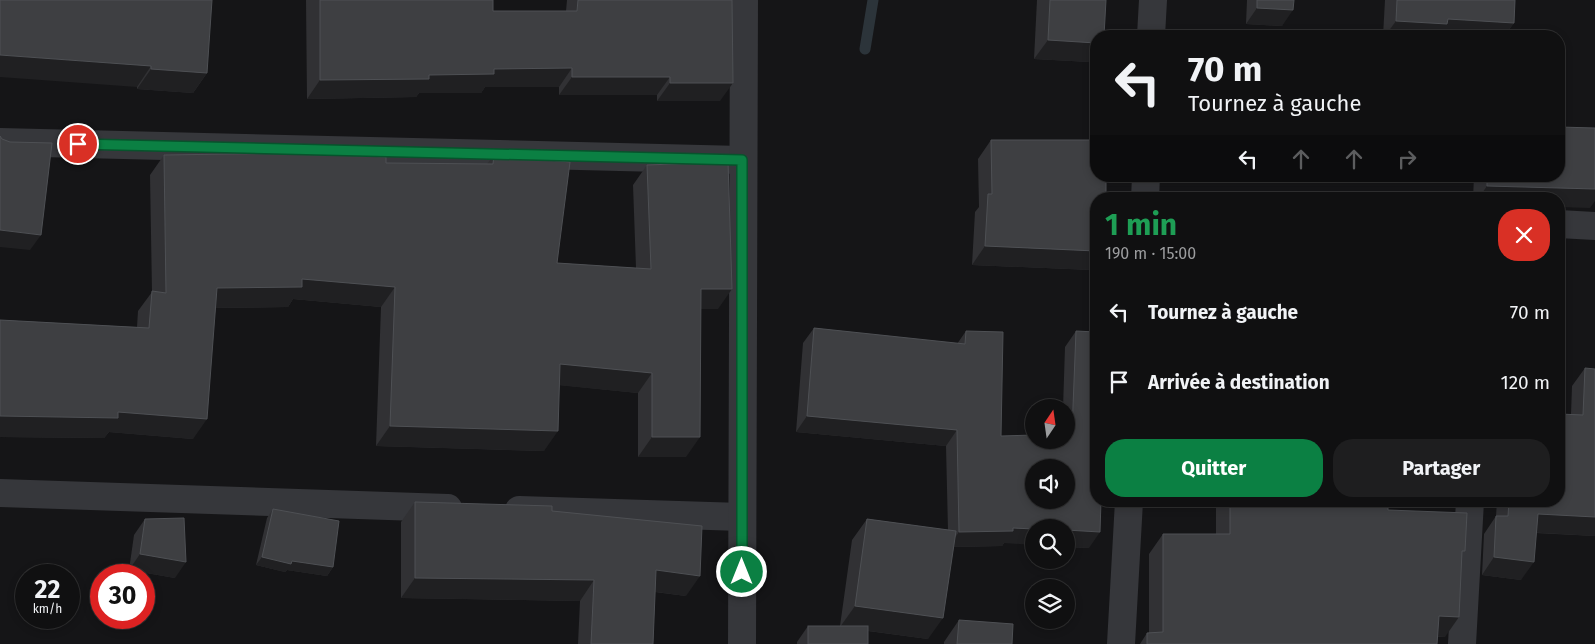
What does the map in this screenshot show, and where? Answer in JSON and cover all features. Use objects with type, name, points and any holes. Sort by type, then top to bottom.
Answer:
[{"type":"street","points":[[742,644],[742,160],[744,0]]},
{"type":"street","points":[[1151,30],[1153,0]]},
{"type":"street","points":[[0,142],[742,160]]},
{"type":"street","points":[[1565,224],[1595,226]]},
{"type":"street","points":[[0,493],[742,518]]},
{"type":"street","points":[[1121,644],[1128,507]]},
{"type":"street","points":[[1462,644],[1470,507]]},
{"type":"building","points":[[0,0],[212,0],[207,73],[151,69],[151,66],[0,55]]},
{"type":"building","points":[[320,0],[493,0],[493,11],[577,11],[578,0],[732,0],[733,83],[670,83],[670,77],[572,77],[572,68],[494,69],[494,74],[429,75],[429,79],[320,80]]},
{"type":"building","points":[[1050,0],[1106,0],[1104,30],[1090,30],[1090,43],[1048,40]]},
{"type":"building","points":[[1257,0],[1294,0],[1293,10],[1257,8]]},
{"type":"building","points":[[1397,0],[1515,0],[1514,23],[1448,19],[1447,24],[1396,21]]},
{"type":"building","points":[[1565,127],[1595,128],[1595,189],[1487,186],[1487,182],[1565,182]]},
{"type":"building","points":[[0,136],[2,139],[10,142],[52,143],[41,235],[0,230]]},
{"type":"building","points":[[991,140],[1090,140],[1090,182],[1106,182],[1106,192],[1090,192],[1090,251],[985,246],[988,194],[992,194]]},
{"type":"building","points":[[300,153],[386,157],[386,163],[493,164],[494,155],[570,162],[557,263],[651,269],[647,165],[728,162],[732,289],[701,289],[700,437],[652,437],[652,373],[560,364],[558,431],[390,426],[395,287],[302,279],[302,287],[217,288],[207,419],[118,412],[118,418],[0,416],[0,320],[149,328],[152,291],[166,293],[164,155]]},
{"type":"building","points":[[814,328],[965,344],[966,331],[1003,332],[1001,436],[1025,435],[1025,449],[1075,449],[1075,399],[1073,399],[1076,331],[1090,332],[1090,507],[1101,507],[1100,532],[1075,531],[1075,519],[1025,519],[1025,529],[1013,528],[1013,531],[959,532],[957,430],[807,416]]},
{"type":"building","points":[[1585,368],[1595,369],[1595,517],[1538,514],[1534,562],[1494,557],[1496,516],[1508,516],[1509,507],[1565,507],[1565,414],[1583,415]]},
{"type":"building","points":[[415,502],[552,506],[552,511],[702,526],[700,576],[656,570],[653,644],[591,644],[594,580],[415,578]]},
{"type":"building","points":[[1230,507],[1388,507],[1388,510],[1467,513],[1465,551],[1462,551],[1459,617],[1439,616],[1437,644],[1147,644],[1147,633],[1163,632],[1163,534],[1230,534]]},
{"type":"building","points":[[273,509],[339,521],[333,567],[292,561],[291,564],[262,557]]},
{"type":"building","points":[[184,518],[186,562],[140,554],[145,519]]},
{"type":"building","points":[[867,519],[956,531],[943,618],[855,606]]},
{"type":"building","points":[[959,620],[1013,624],[1012,644],[957,644]]},
{"type":"building","points":[[808,626],[868,626],[868,644],[808,644]]},
{"type":"waterway","points":[[865,49],[873,0]]},
{"type":"route","points":[[78,144],[742,160],[742,572]]}]
